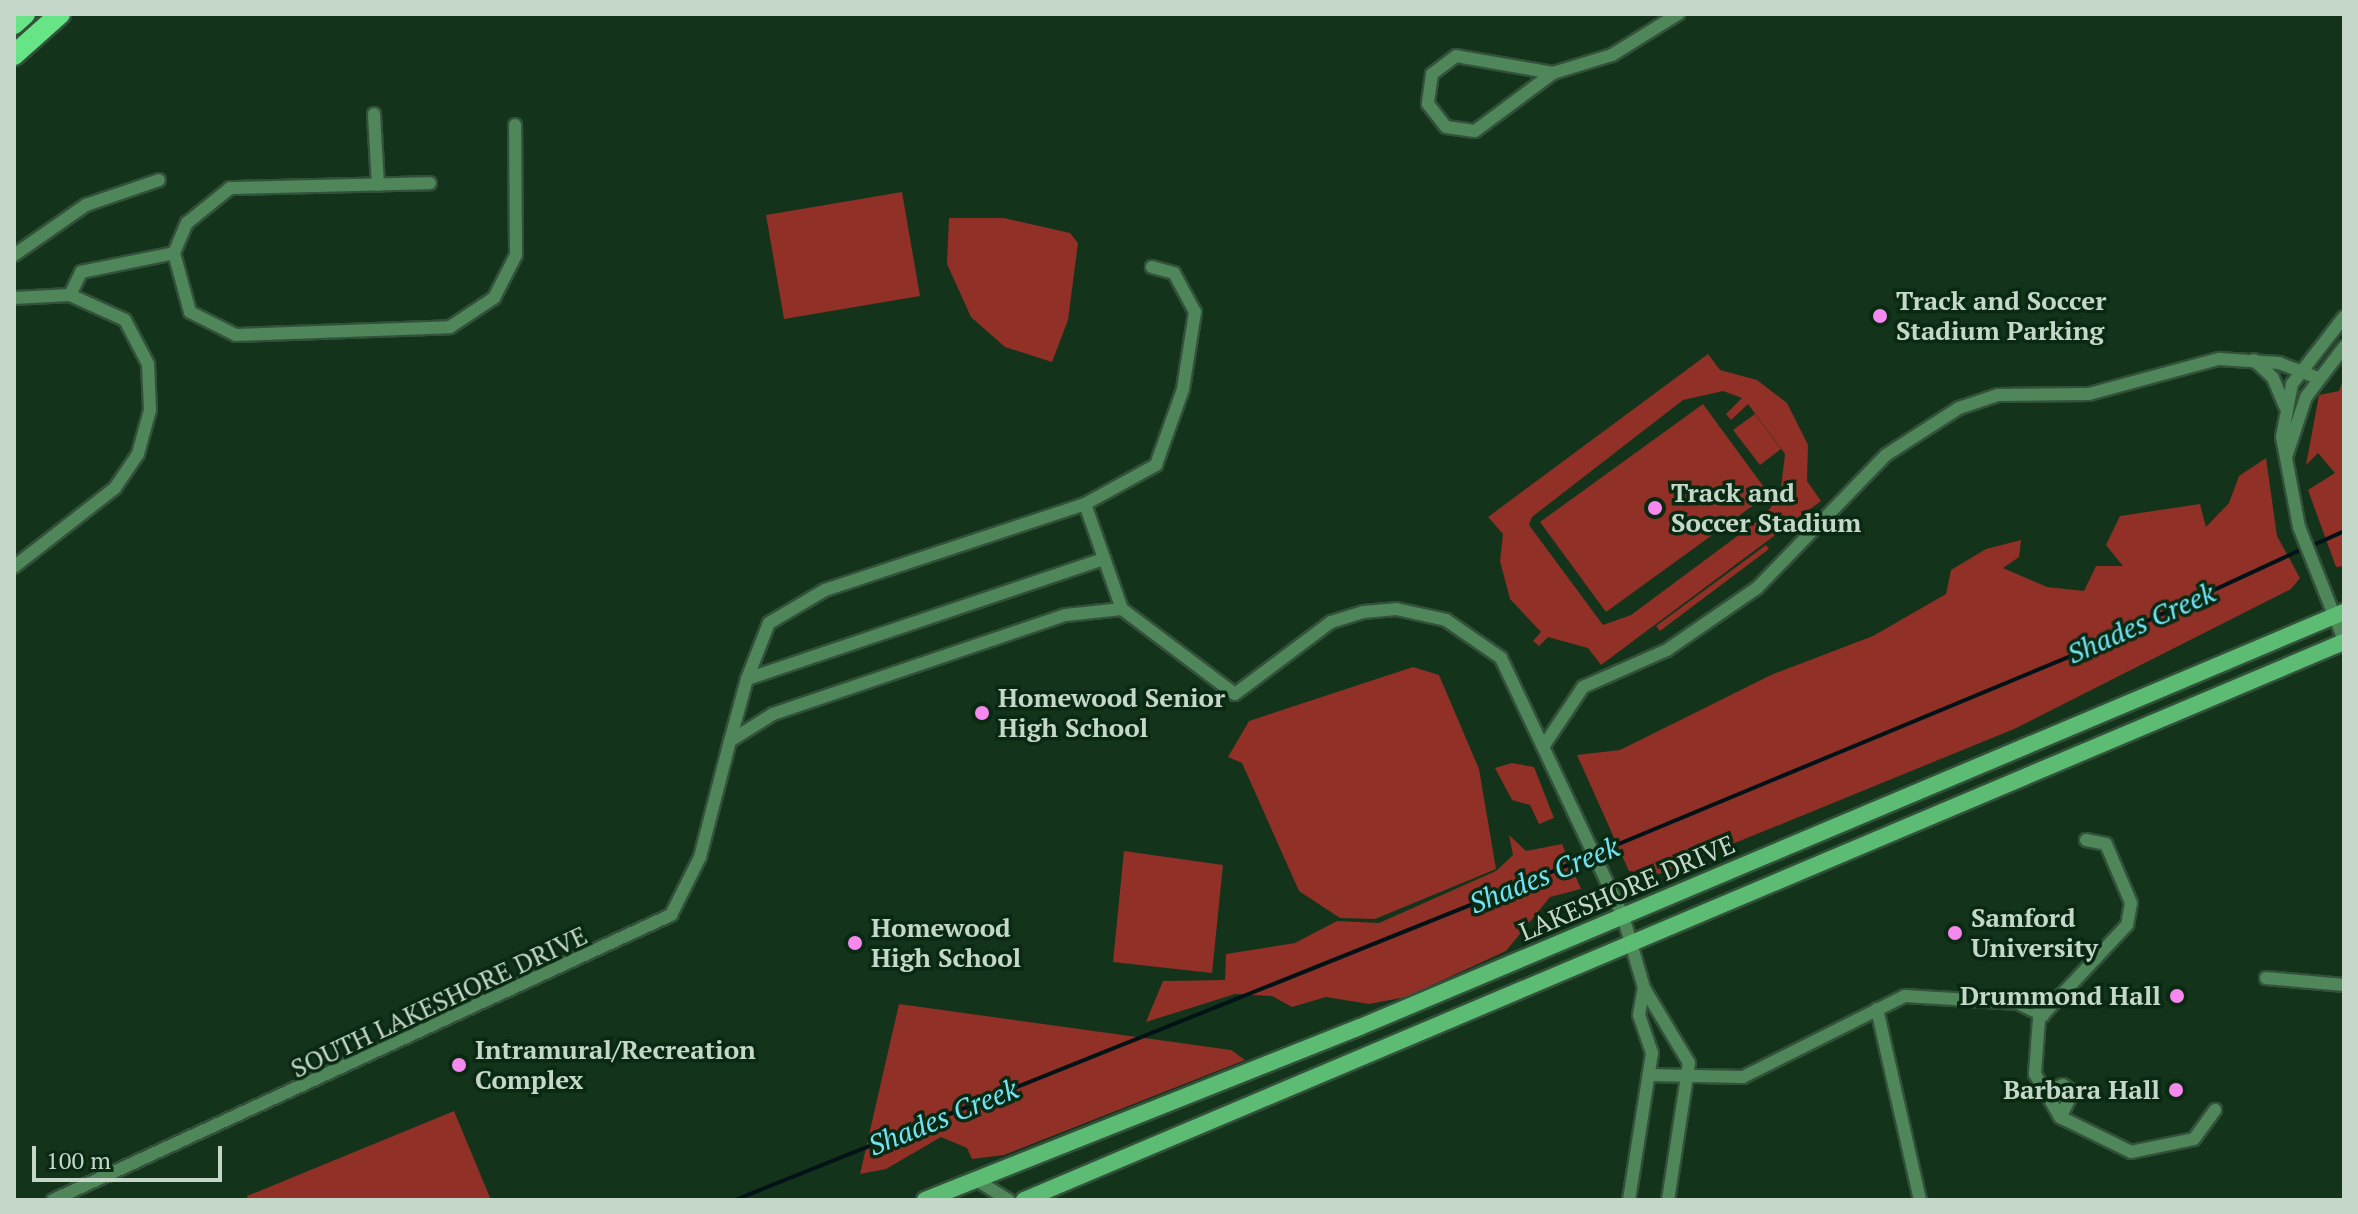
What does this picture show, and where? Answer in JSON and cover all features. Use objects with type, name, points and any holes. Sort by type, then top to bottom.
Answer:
[{"type":"main road","points":[[14,24],[25,14]]},
{"type":"main road","points":[[14,55],[60,14]]},
{"type":"main road","name":"LAKESHORE DRIVE","points":[[929,1199],[1623,916],[2339,614]]},
{"type":"main road","name":"LAKESHORE DRIVE","points":[[1024,1200],[2344,641]]},
{"type":"street","points":[[1553,73],[1456,56],[1432,74],[1428,104],[1446,127],[1475,131],[1553,73],[1612,55],[1678,14]]},
{"type":"street","points":[[374,114],[378,185]]},
{"type":"street","points":[[430,183],[230,188],[187,223],[174,253],[190,312],[236,335],[450,327],[494,298],[516,255],[515,125]]},
{"type":"street","points":[[14,255],[86,205],[159,180]]},
{"type":"street","points":[[70,295],[81,272],[174,253]]},
{"type":"street","name":"SOUTH LAKESHORE DRIVE","points":[[53,1200],[671,915],[700,857],[747,679],[769,623],[825,590],[1085,504],[1156,465],[1187,374],[1195,312],[1174,273],[1152,267]]},
{"type":"street","points":[[14,298],[70,295],[105,306],[137,335],[148,364],[150,410],[138,454],[115,488],[14,567]]},
{"type":"street","points":[[2285,407],[2300,369],[2344,317]]},
{"type":"street","points":[[2287,454],[2318,378],[2344,347]]},
{"type":"street","points":[[1547,750],[1583,687],[1667,650],[1757,588],[1886,455],[1959,408],[1998,395],[2089,394],[2219,359],[2254,360],[2300,369],[2318,378]]},
{"type":"street","points":[[2254,360],[2279,387],[2285,407],[2287,454],[2299,527],[2322,584],[2339,614],[2344,641]]},
{"type":"street","points":[[1085,504],[1122,609],[1235,694],[1331,622],[1396,609],[1446,620],[1501,658],[1623,916],[1627,945],[1644,988],[1689,1063],[1689,1079],[1668,1200]]},
{"type":"street","points":[[747,679],[1104,559]]},
{"type":"street","points":[[730,741],[773,714],[1051,620],[1122,609]]},
{"type":"street","points":[[2086,840],[2106,844],[2131,903],[2127,925],[2043,1015],[2032,1052],[2045,1092],[2060,1117],[2114,1148],[2142,1153],[2194,1139],[2215,1110]]},
{"type":"street","points":[[2266,978],[2344,985]]},
{"type":"street","points":[[1629,1200],[1652,1053],[1639,1015],[1644,988]]},
{"type":"street","points":[[1649,1075],[1689,1079],[1743,1077],[1905,996],[1940,995],[2018,1003],[2043,1015]]},
{"type":"street","points":[[1877,1009],[1920,1200]]},
{"type":"street","points":[[1652,1053],[1678,1048]]},
{"type":"street","points":[[2045,1092],[2063,1085],[2073,1092],[2060,1117]]},
{"type":"street","points":[[978,1181],[1009,1200]]},
{"type":"shaded area","points":[[902,192],[920,296],[784,319],[766,215]]},
{"type":"shaded area","points":[[949,218],[1004,218],[1070,233],[1078,243],[1068,320],[1052,362],[1005,347],[971,317],[947,264]]},
{"type":"shaded area","points":[[1708,354],[1720,370],[1757,380],[1787,403],[1808,445],[1807,481],[1821,501],[1601,665],[1588,648],[1548,637],[1539,646],[1533,641],[1541,632],[1510,599],[1500,561],[1503,534],[1488,517]],"holes":[[[1723,391],[1742,398],[1726,414],[1731,420],[1748,404],[1785,454],[1780,496],[1763,517],[1631,615],[1603,625],[1529,525],[1532,517],[1683,400]]]},
{"type":"shaded area","points":[[2344,377],[2344,566],[2336,567],[2308,490],[2335,473],[2318,453],[2306,465],[2319,395],[2339,391]]},
{"type":"shaded area","name":"Track and Soccer Stadium","points":[[1703,404],[1769,494],[1606,612],[1540,522]]},
{"type":"shaded area","points":[[1755,414],[1781,449],[1760,465],[1733,430]]},
{"type":"shaded area","points":[[2266,458],[2277,536],[2300,578],[2291,589],[2014,729],[1659,874],[1629,871],[1577,755],[1620,750],[1771,675],[1873,636],[1946,594],[1951,570],[1986,549],[2021,540],[2019,557],[2003,568],[2047,587],[2084,591],[2096,566],[2123,566],[2106,545],[2120,516],[2200,504],[2206,527],[2229,503],[2239,476]]},
{"type":"shaded area","points":[[1766,545],[1769,549],[1660,631],[1656,626]]},
{"type":"shaded area","points":[[1413,667],[1439,675],[1479,769],[1496,869],[1375,919],[1340,918],[1299,891],[1242,763],[1228,757],[1249,721]]},
{"type":"shaded area","points":[[1512,763],[1534,767],[1554,818],[1539,824],[1530,805],[1512,800],[1495,768]]},
{"type":"shaded area","points":[[1509,835],[1526,851],[1562,844],[1581,889],[1550,897],[1506,951],[1406,997],[1369,1004],[1326,997],[1292,1007],[1272,996],[1235,994],[1146,1022],[1163,981],[1225,980],[1226,954],[1295,943],[1337,921],[1379,923],[1496,871],[1513,855]]},
{"type":"shaded area","points":[[1124,851],[1223,865],[1212,973],[1113,962]]},
{"type":"shaded area","points":[[899,1004],[1231,1050],[1245,1060],[1004,1155],[972,1159],[967,1148],[941,1137],[886,1169],[860,1174]]},
{"type":"shaded area","points":[[454,1111],[491,1200],[248,1200],[247,1196]]},
{"type":"waterway","name":"Shades Creek","points":[[2311,546],[2344,531]]},
{"type":"waterway","name":"Shades Creek","points":[[735,1200],[1508,890],[2071,656],[2303,549]]},
{"type":"place","name":"Track and Soccer Stadium Parking","points":[[1880,316]]},
{"type":"place","name":"Track and Soccer Stadium","points":[[1655,508]]},
{"type":"place","name":"Homewood Senior High School","points":[[982,713]]},
{"type":"place","name":"Samford University","points":[[1955,933]]},
{"type":"place","name":"Homewood High School","points":[[855,943]]},
{"type":"place","name":"Drummond Hall","points":[[2177,996]]},
{"type":"place","name":"Intramural/Recreation Complex","points":[[459,1065]]},
{"type":"place","name":"Barbara Hall","points":[[2176,1090]]}]
